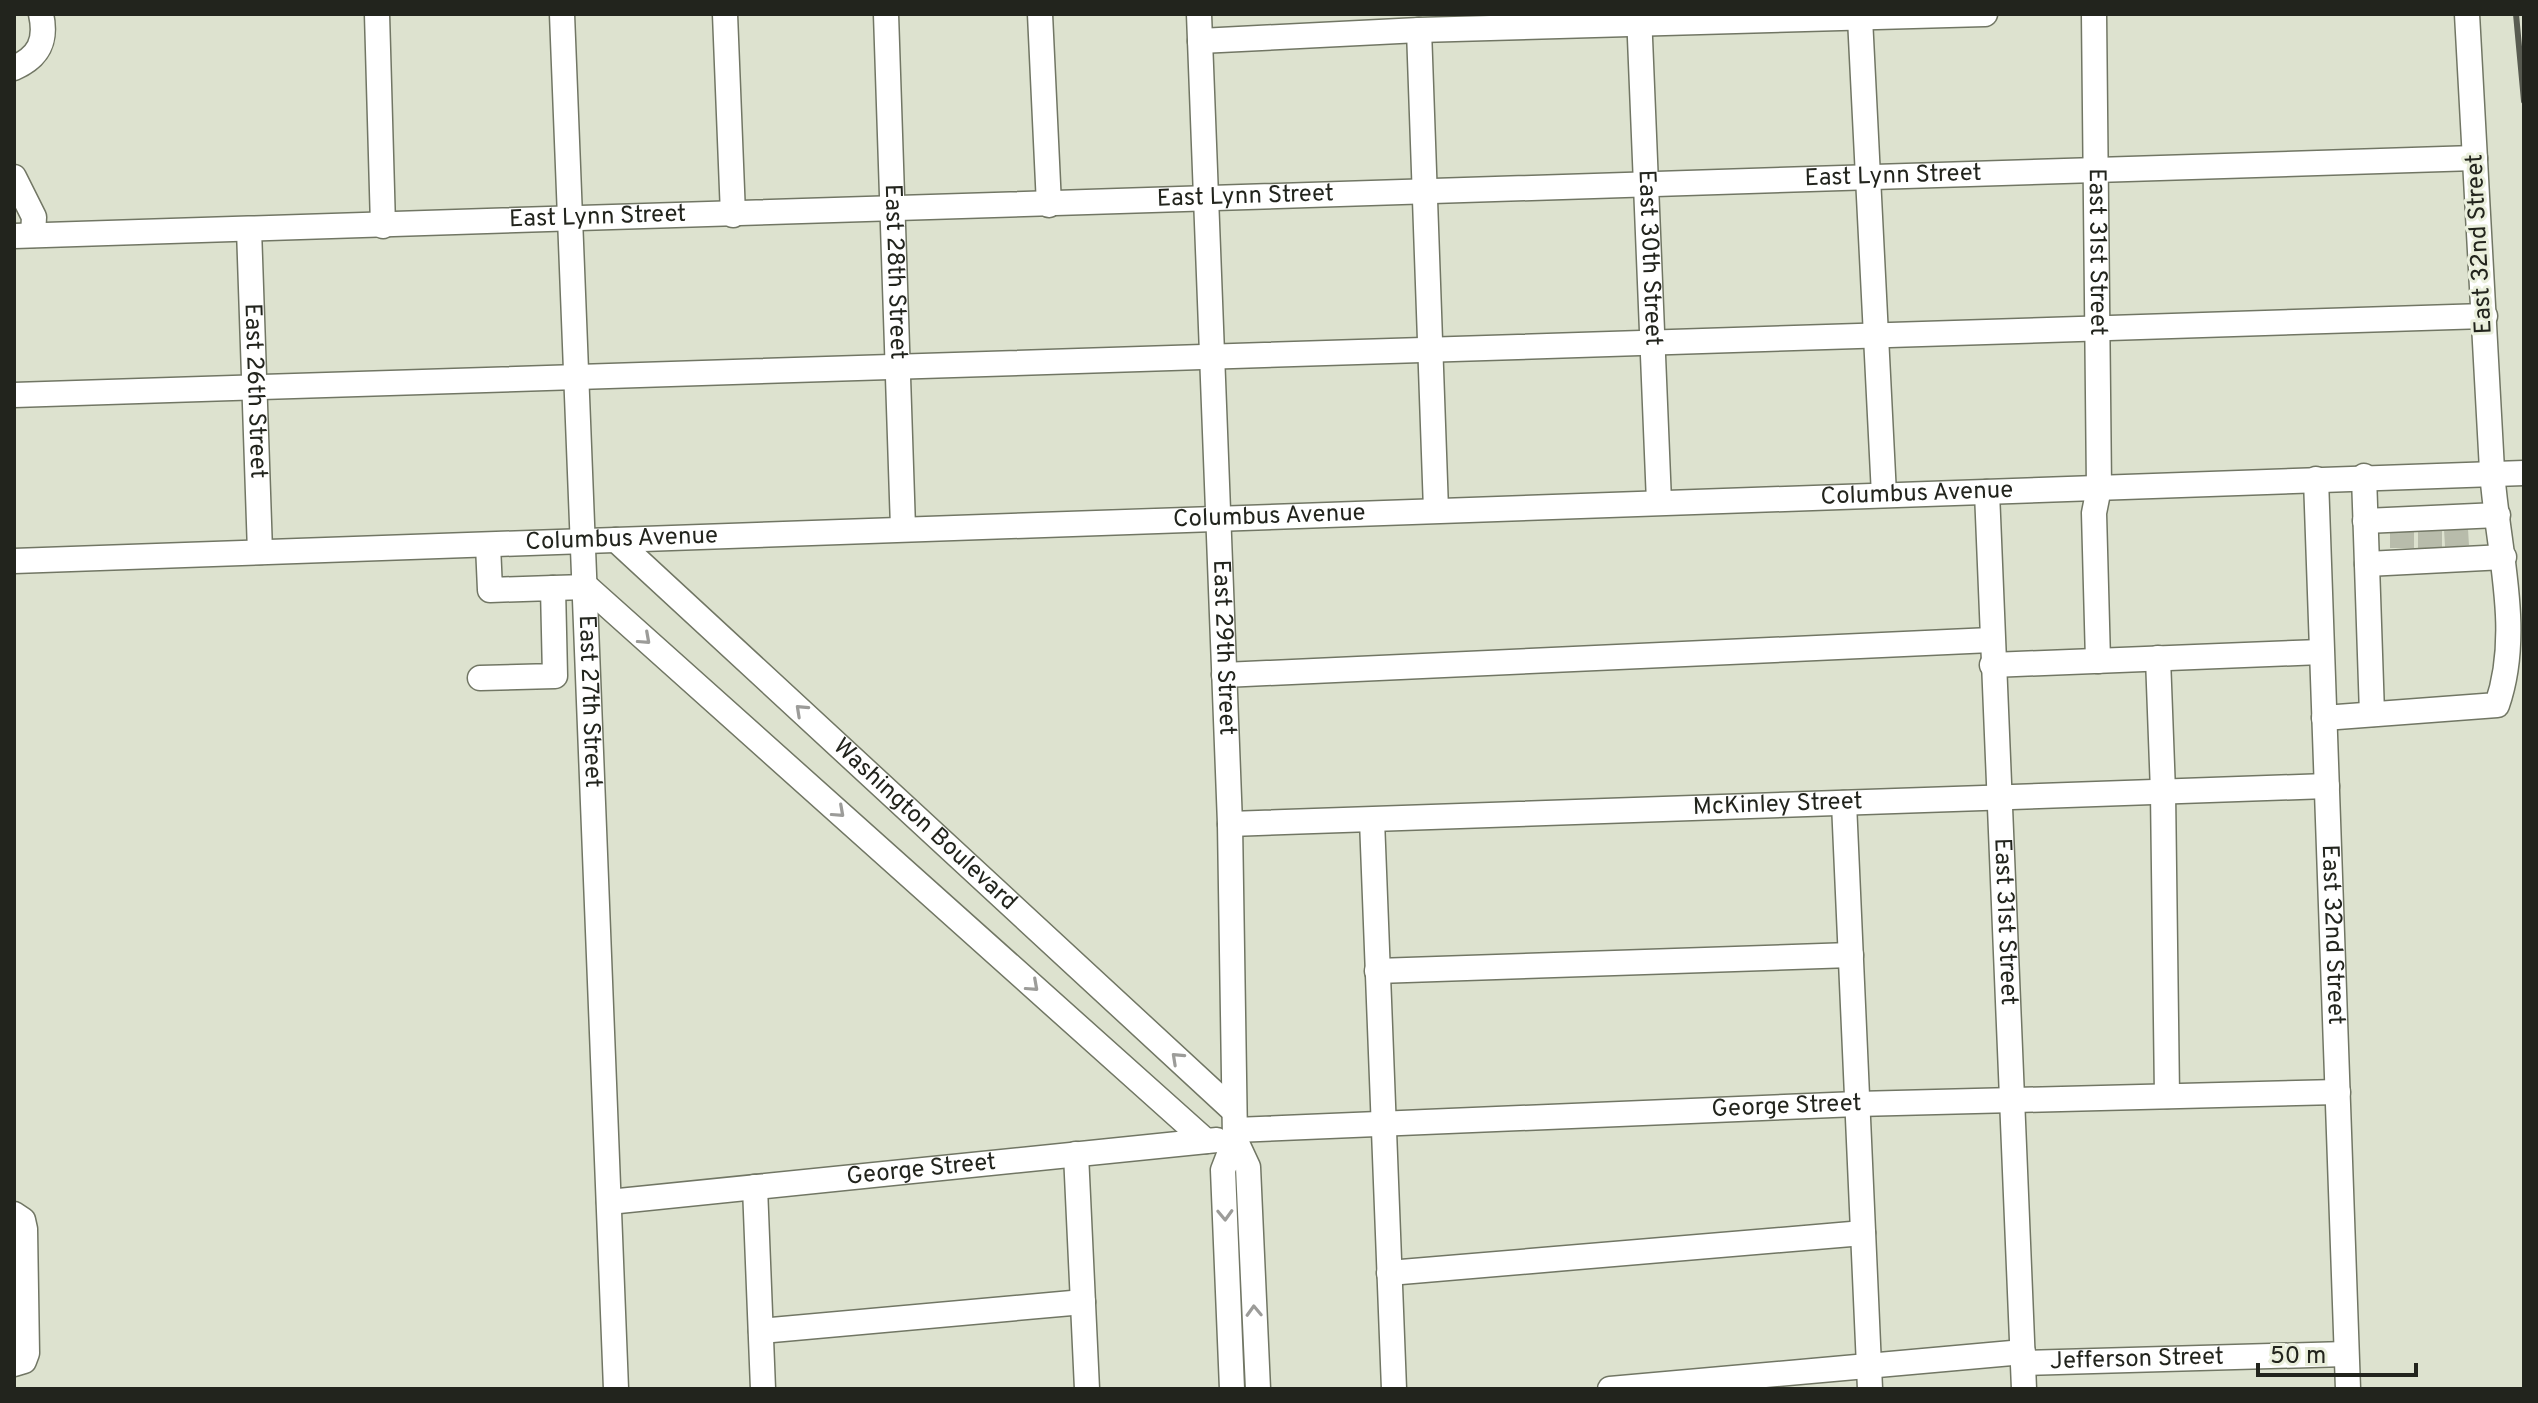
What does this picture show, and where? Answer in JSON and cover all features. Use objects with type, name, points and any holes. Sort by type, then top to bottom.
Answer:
[{"type":"street","points":[[14,68],[31,61],[38,52],[44,31],[41,14]]},
{"type":"street","points":[[377,14],[383,226]]},
{"type":"street","name":"East 27th Street","points":[[562,14],[579,377],[616,1389]]},
{"type":"street","points":[[725,14],[733,215]]},
{"type":"street","name":"East 28th Street","points":[[886,14],[903,528]]},
{"type":"street","points":[[1040,14],[1049,205]]},
{"type":"street","name":"East 29th Street","points":[[1199,14],[1230,824],[1235,1127],[1223,1170],[1232,1389]]},
{"type":"street","points":[[1200,41],[1419,30],[1513,21],[1985,14]]},
{"type":"street","name":"East 31st Street","points":[[2094,14],[2099,488],[2094,513],[2098,661]]},
{"type":"street","name":"East 32nd Street","points":[[2372,714],[2497,705],[2508,674],[2504,557],[2492,474],[2467,14]]},
{"type":"street","points":[[1860,18],[1884,495]]},
{"type":"street","name":"East 30th Street","points":[[1640,20],[1659,502]]},
{"type":"street","points":[[1419,30],[1436,510]]},
{"type":"street","name":"East Lynn Street","points":[[24,236],[893,211],[2475,158]]},
{"type":"street","points":[[14,177],[34,217],[24,236]]},
{"type":"street","name":"East 26th Street","points":[[249,229],[260,552]]},
{"type":"street","points":[[14,395],[2485,316]]},
{"type":"street","name":"Columbus Avenue","points":[[14,561],[2099,488],[2364,476],[2524,473]]},
{"type":"street","points":[[2324,718],[2372,714],[2364,476]]},
{"type":"street","name":"East 32nd Street","points":[[2316,479],[2348,1389]]},
{"type":"street","name":"East 31st Street","points":[[1987,492],[2024,1389]]},
{"type":"street","points":[[2365,521],[2402,540],[2430,540],[2457,538],[2498,515]]},
{"type":"street","points":[[2367,564],[2402,540],[2457,538],[2504,557]]},
{"type":"street","name":"Washington Boulevard","points":[[616,540],[1235,1127]]},
{"type":"street","points":[[488,545],[490,590],[587,587]]},
{"type":"street","name":"Washington Boulevard","points":[[587,587],[1206,1141]]},
{"type":"street","points":[[480,678],[555,676],[553,588]]},
{"type":"street","points":[[554,643],[589,642]]},
{"type":"street","points":[[1224,675],[1992,652],[2098,661],[2321,652]]},
{"type":"street","points":[[2158,658],[2167,1096]]},
{"type":"street","name":"McKinley Street","points":[[1230,824],[2327,786]]},
{"type":"street","points":[[1844,803],[1870,1378]]},
{"type":"street","points":[[1372,820],[1394,1389]]},
{"type":"street","points":[[1377,971],[1851,955]]},
{"type":"street","name":"George Street","points":[[609,1202],[1206,1141],[1235,1127],[2013,1099],[2338,1092]]},
{"type":"street","name":"East 29th Street","points":[[1235,1127],[1248,1167],[1258,1389]]},
{"type":"street","points":[[1076,1154],[1087,1389]]},
{"type":"street","points":[[755,1187],[763,1389]]},
{"type":"street","points":[[14,1214],[23,1220],[25,1229],[27,1353],[24,1361],[14,1364]]},
{"type":"street","points":[[1389,1273],[1863,1233]]},
{"type":"street","points":[[761,1331],[1083,1302]]},
{"type":"street","name":"Jefferson Street","points":[[1610,1389],[1870,1378],[2023,1358],[2346,1354]]},
{"type":"tunnel","points":[[2456,529],[2457,546]]},
{"type":"tunnel","points":[[2402,531],[2402,548]]},
{"type":"tunnel","points":[[2430,531],[2430,549]]},
{"type":"railway","points":[[2516,14],[2524,101]]}]
